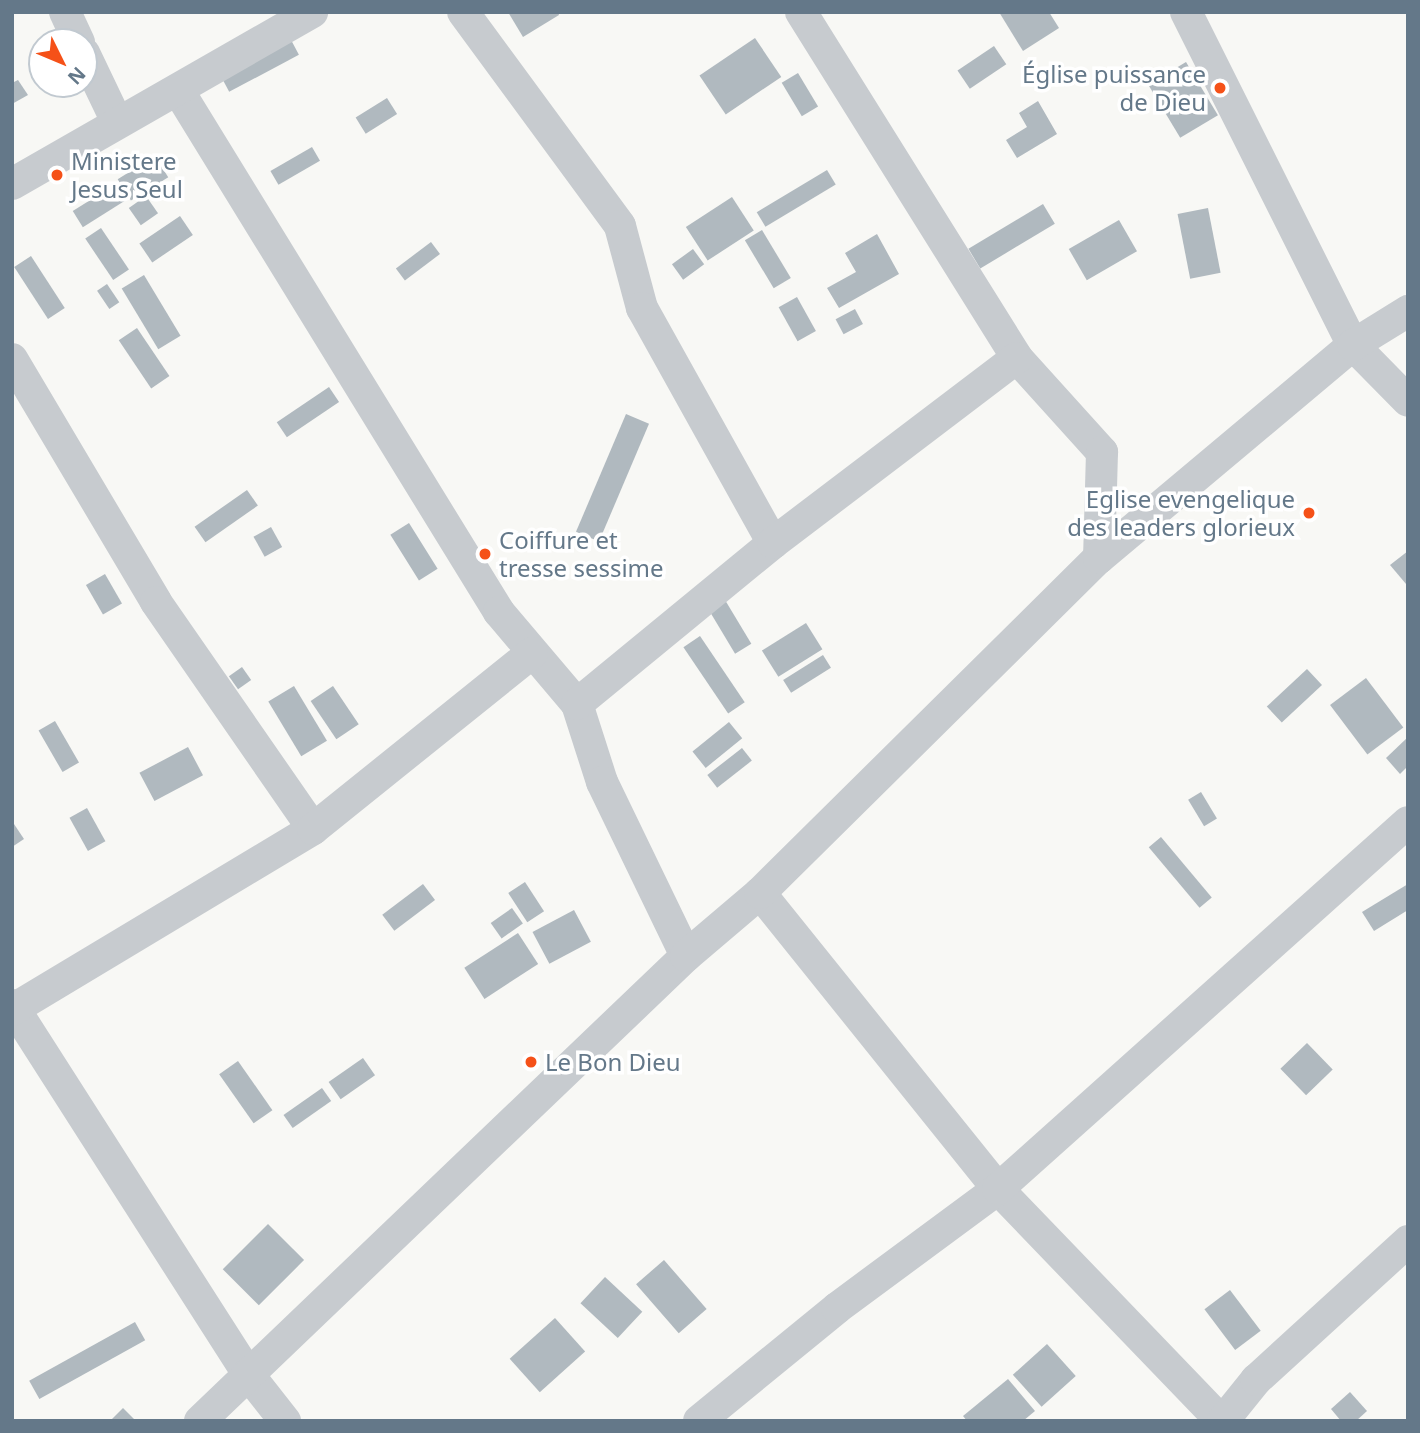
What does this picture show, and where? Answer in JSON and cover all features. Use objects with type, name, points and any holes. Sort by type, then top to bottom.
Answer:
[{"type":"street","points":[[65,12],[72,28]]},
{"type":"street","points":[[12,184],[312,12]]},
{"type":"street","points":[[463,12],[620,226],[642,308],[773,543]]},
{"type":"street","points":[[802,12],[1017,358],[1102,452],[1098,558]]},
{"type":"street","points":[[1186,12],[1353,345],[1408,401]]},
{"type":"street","points":[[98,82],[117,122]]},
{"type":"street","points":[[178,90],[485,589],[532,653],[578,704],[603,782],[686,956]]},
{"type":"street","points":[[200,1421],[686,956],[760,893],[1098,558],[1353,345],[1408,311]]},
{"type":"street","points":[[578,704],[773,543],[1017,358]]},
{"type":"street","points":[[12,359],[156,602],[313,829]]},
{"type":"street","points":[[285,1421],[248,1374],[13,1008],[313,829],[532,653]]},
{"type":"street","points":[[699,1421],[837,1308],[998,1189],[1408,822]]},
{"type":"street","points":[[760,893],[998,1189],[1222,1421],[1256,1380],[1408,1241]]},
{"type":"building","points":[[508,12],[558,12],[559,15],[523,37]]},
{"type":"building","points":[[999,12],[1049,12],[1059,28],[1023,51]]},
{"type":"building","points":[[290,38],[299,55],[229,92],[220,75]]},
{"type":"building","points":[[755,38],[781,77],[726,114],[699,75]]},
{"type":"building","points":[[994,46],[1006,64],[970,89],[958,71]]},
{"type":"building","points":[[1186,62],[1218,115],[1180,138],[1148,85]]},
{"type":"building","points":[[798,73],[818,106],[802,116],[782,83]]},
{"type":"building","points":[[18,80],[28,95],[12,104],[12,83]]},
{"type":"building","points":[[387,98],[397,114],[366,134],[356,118]]},
{"type":"building","points":[[1038,101],[1057,134],[1017,158],[1006,140],[1027,127],[1019,113]]},
{"type":"building","points":[[312,147],[320,161],[278,185],[270,171]]},
{"type":"building","points":[[155,156],[168,177],[131,201],[118,179]]},
{"type":"building","points":[[827,170],[836,185],[765,227],[757,212]]},
{"type":"building","points":[[116,184],[126,200],[83,227],[73,211]]},
{"type":"building","points":[[146,196],[158,213],[141,225],[129,208]]},
{"type":"building","points":[[732,197],[754,231],[708,261],[686,227]]},
{"type":"building","points":[[1043,204],[1055,224],[980,269],[968,249]]},
{"type":"building","points":[[1208,208],[1221,273],[1190,279],[1178,214]]},
{"type":"building","points":[[180,216],[193,235],[152,262],[139,243]]},
{"type":"building","points":[[1119,220],[1137,251],[1087,280],[1069,249]]},
{"type":"building","points":[[101,228],[129,269],[113,280],[85,239]]},
{"type":"building","points":[[762,230],[791,278],[774,288],[745,240]]},
{"type":"building","points":[[877,234],[899,274],[839,308],[827,288],[856,272],[845,253]]},
{"type":"building","points":[[431,242],[440,254],[405,280],[396,268]]},
{"type":"building","points":[[693,249],[704,264],[683,280],[672,264]]},
{"type":"building","points":[[31,256],[65,308],[48,319],[14,267]]},
{"type":"building","points":[[144,275],[181,336],[158,349],[122,288]]},
{"type":"building","points":[[107,284],[119,302],[109,309],[97,291]]},
{"type":"building","points":[[797,297],[816,331],[798,341],[779,307]]},
{"type":"building","points":[[855,309],[863,324],[844,334],[836,319]]},
{"type":"building","points":[[137,328],[169,376],[151,388],[119,340]]},
{"type":"building","points":[[329,387],[339,402],[287,437],[277,422]]},
{"type":"building","points":[[626,414],[649,424],[599,542],[576,532]]},
{"type":"building","points":[[247,490],[258,506],[205,542],[195,527]]},
{"type":"building","points":[[409,523],[438,569],[419,580],[390,535]]},
{"type":"building","points":[[271,527],[282,547],[265,557],[254,537]]},
{"type":"building","points":[[1408,551],[1408,583],[1406,584],[1390,565]]},
{"type":"building","points":[[105,574],[122,603],[103,614],[86,585]]},
{"type":"building","points":[[722,595],[751,644],[735,654],[706,605]]},
{"type":"building","points":[[806,623],[822,649],[778,677],[762,651]]},
{"type":"building","points":[[700,636],[745,702],[728,714],[683,647]]},
{"type":"building","points":[[823,655],[831,668],[791,693],[783,680]]},
{"type":"building","points":[[242,667],[251,680],[238,689],[229,676]]},
{"type":"building","points":[[1307,669],[1322,685],[1282,723],[1267,707]]},
{"type":"building","points":[[1366,678],[1403,728],[1367,755],[1330,705]]},
{"type":"building","points":[[294,686],[327,741],[301,756],[268,701]]},
{"type":"building","points":[[333,686],[359,724],[336,739],[311,701]]},
{"type":"building","points":[[55,721],[79,763],[63,772],[39,730]]},
{"type":"building","points":[[729,722],[742,738],[706,768],[692,752]]},
{"type":"building","points":[[1408,737],[1408,766],[1400,774],[1386,758]]},
{"type":"building","points":[[188,747],[203,775],[154,801],[139,773]]},
{"type":"building","points":[[742,748],[752,761],[717,788],[707,775]]},
{"type":"building","points":[[1201,792],[1217,819],[1204,826],[1188,800]]},
{"type":"building","points":[[87,808],[105,841],[88,851],[70,818]]},
{"type":"building","points":[[12,821],[24,839],[12,847]]},
{"type":"building","points":[[1161,837],[1212,898],[1200,908],[1149,847]]},
{"type":"building","points":[[525,882],[544,911],[527,922],[508,893]]},
{"type":"building","points":[[423,884],[435,900],[394,931],[382,915]]},
{"type":"building","points":[[1408,884],[1408,910],[1374,931],[1362,912]]},
{"type":"building","points":[[512,908],[523,924],[502,938],[491,923]]},
{"type":"building","points":[[574,910],[591,942],[549,964],[533,932]]},
{"type":"building","points":[[518,933],[538,964],[484,999],[464,968]]},
{"type":"building","points":[[1307,1043],[1333,1070],[1306,1095],[1280,1069]]},
{"type":"building","points":[[363,1058],[375,1075],[341,1099],[329,1082]]},
{"type":"building","points":[[238,1061],[272,1110],[254,1123],[219,1074]]},
{"type":"building","points":[[322,1088],[331,1101],[293,1128],[283,1115]]},
{"type":"building","points":[[268,1224],[304,1260],[259,1305],[223,1269]]},
{"type":"building","points":[[664,1260],[707,1309],[679,1333],[636,1284]]},
{"type":"building","points":[[605,1277],[642,1312],[618,1338],[580,1303]]},
{"type":"building","points":[[1230,1290],[1261,1331],[1235,1350],[1204,1309]]},
{"type":"building","points":[[555,1318],[585,1351],[540,1392],[510,1359]]},
{"type":"building","points":[[135,1322],[145,1340],[39,1399],[29,1381]]},
{"type":"building","points":[[1047,1344],[1076,1376],[1042,1407],[1013,1375]]},
{"type":"building","points":[[1008,1379],[1035,1411],[1023,1421],[967,1421],[963,1416]]},
{"type":"building","points":[[1350,1392],[1367,1411],[1356,1421],[1341,1421],[1331,1409]]},
{"type":"building","points":[[123,1408],[136,1421],[110,1421]]},
{"type":"place","name":"Église puissance de Dieu","points":[[1220,88]]},
{"type":"place","name":"Ministere Jesus Seul","points":[[57,175]]},
{"type":"place","name":"Eglise evengelique des leaders glorieux","points":[[1309,513]]},
{"type":"place","name":"Coiffure et tresse sessime","points":[[485,554]]},
{"type":"place","name":"Le Bon Dieu","points":[[531,1062]]}]
